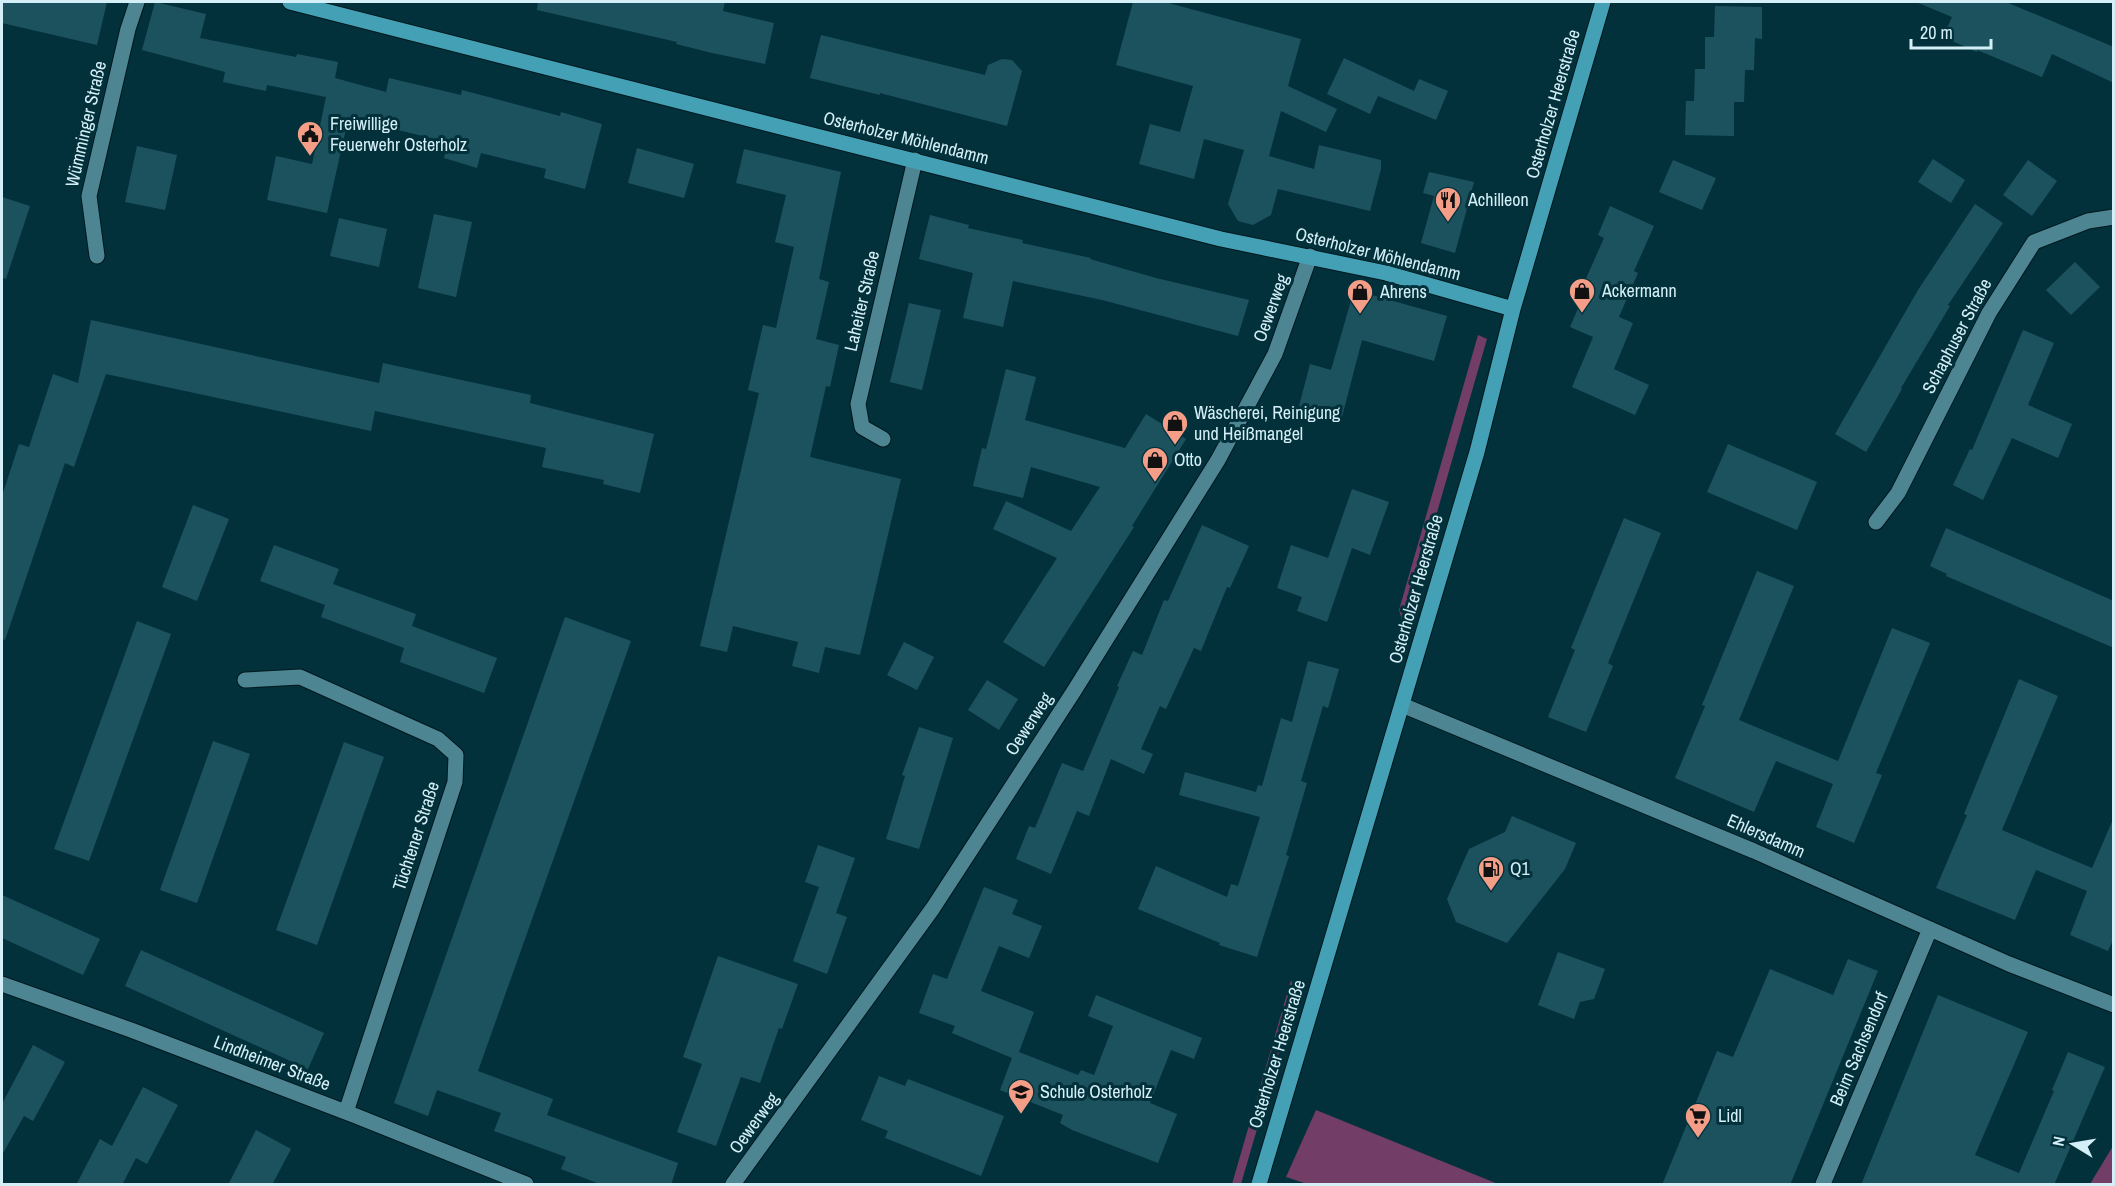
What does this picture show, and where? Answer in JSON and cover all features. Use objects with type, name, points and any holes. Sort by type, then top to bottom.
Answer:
[{"type":"main road","name":"Osterholzer Möhlendamm","points":[[290,2],[1221,238],[1386,273],[1514,309]]},
{"type":"main road","name":"Osterholzer Heerstraße","points":[[1259,1185],[1477,452],[1514,309],[1603,2]]},
{"type":"street","name":"Wümminger Straße","points":[[97,256],[88,196],[128,29],[137,2]]},
{"type":"street","name":"Laheiter Straße","points":[[883,439],[862,427],[858,404],[915,160]]},
{"type":"street","name":"Schaphuser Straße","points":[[1876,522],[1898,493],[1989,313],[2034,243],[2088,221],[2114,217]]},
{"type":"street","name":"Oewerweg","points":[[732,1185],[933,908],[1074,691],[1218,460],[1275,354],[1310,256]]},
{"type":"street","name":"Tüchtener Straße","points":[[245,680],[300,677],[438,740],[456,755],[455,782],[346,1112]]},
{"type":"street","name":"Ehlersdamm","points":[[1402,705],[1732,842],[2009,964],[2114,1005]]},
{"type":"street","name":"Beim Sachsendorf","points":[[1823,1185],[1930,929]]},
{"type":"street","name":"Lindheimer Straße","points":[[2,986],[131,1030],[346,1112],[526,1185]]},
{"type":"shaded area","points":[[1478,335],[1487,339],[1404,627],[1399,610]]},
{"type":"shaded area","points":[[1291,980],[1296,995],[1241,1184],[1232,1184]]},
{"type":"shaded area","points":[[1316,1110],[1498,1184],[1307,1184],[1286,1177]]},
{"type":"shaded area","points":[[2113,1146],[2113,1184],[2090,1184]]},
{"type":"building","points":[[2,2],[107,2],[97,45],[2,23]]},
{"type":"building","points":[[155,2],[206,14],[200,38],[296,57],[297,54],[338,62],[335,78],[386,92],[389,78],[461,95],[462,90],[560,116],[561,112],[602,124],[585,189],[544,178],[546,169],[481,153],[477,168],[444,158],[448,142],[348,120],[327,213],[267,200],[276,156],[312,164],[326,97],[267,85],[266,91],[223,82],[225,72],[142,50]]},
{"type":"building","points":[[538,2],[725,2],[723,11],[774,23],[765,64],[537,10]]},
{"type":"building","points":[[1133,2],[1165,2],[1301,39],[1288,86],[1337,109],[1326,132],[1281,111],[1269,156],[1314,169],[1319,145],[1381,160],[1381,169],[1370,211],[1278,189],[1271,215],[1253,225],[1238,221],[1228,204],[1244,150],[1204,139],[1194,179],[1139,164],[1150,124],[1180,132],[1193,86],[1116,65]]},
{"type":"building","points":[[1916,2],[2006,2],[2114,47],[2114,83],[2052,54],[2042,77],[1977,50],[1977,52],[1943,37],[1952,17]]},
{"type":"building","points":[[1715,6],[1762,7],[1762,39],[1755,38],[1754,70],[1745,70],[1744,102],[1734,102],[1734,136],[1685,135],[1686,101],[1694,101],[1695,69],[1705,69],[1705,37],[1714,37]]},
{"type":"building","points":[[821,35],[985,75],[988,65],[1002,59],[1012,60],[1022,71],[1007,126],[880,93],[880,95],[810,78]]},
{"type":"building","points":[[1344,58],[1414,91],[1419,79],[1448,91],[1436,120],[1378,96],[1370,114],[1327,94]]},
{"type":"building","points":[[137,146],[177,155],[165,210],[125,202]]},
{"type":"building","points":[[637,148],[694,164],[684,198],[628,183]]},
{"type":"building","points":[[744,149],[841,172],[819,279],[829,282],[816,339],[839,345],[830,387],[826,386],[810,457],[901,479],[860,655],[825,647],[819,673],[792,666],[798,642],[733,626],[727,652],[700,646],[759,393],[748,390],[763,325],[776,328],[794,247],[775,242],[786,195],[736,183]]},
{"type":"building","points":[[1933,159],[1965,180],[1951,203],[1918,182]]},
{"type":"building","points":[[1673,160],[1716,178],[1702,210],[1659,192]]},
{"type":"building","points":[[2028,160],[2057,181],[2032,216],[2003,195]]},
{"type":"building","points":[[1429,172],[1474,182],[1455,253],[1421,243],[1434,196],[1423,193]]},
{"type":"building","points":[[2,197],[30,206],[6,279],[2,278]]},
{"type":"building","points":[[1975,204],[2003,223],[1948,305],[1950,306],[1866,452],[1835,434],[1918,290]]},
{"type":"building","points":[[1610,206],[1654,226],[1634,271],[1638,273],[1619,317],[1633,323],[1614,369],[1649,385],[1635,415],[1572,387],[1593,337],[1570,327],[1588,285],[1584,283],[1604,238],[1598,235]]},
{"type":"building","points":[[434,214],[472,222],[456,297],[418,288]]},
{"type":"building","points":[[930,215],[969,225],[968,228],[1023,240],[1022,243],[1091,258],[1156,278],[1249,300],[1238,336],[1102,300],[1013,281],[1003,327],[963,318],[973,273],[919,259]]},
{"type":"building","points":[[339,218],[387,229],[379,267],[330,256]]},
{"type":"building","points":[[2075,262],[2100,287],[2071,315],[2046,290]]},
{"type":"building","points":[[1354,290],[1447,316],[1434,361],[1362,340],[1342,417],[1299,406],[1310,364],[1331,370]]},
{"type":"building","points":[[909,303],[941,310],[922,390],[890,382]]},
{"type":"building","points":[[91,320],[379,383],[383,363],[531,395],[530,403],[654,434],[640,493],[603,484],[604,480],[542,467],[546,448],[375,411],[371,431],[106,374],[74,467],[65,463],[5,640],[2,639],[2,496],[19,444],[29,447],[53,374],[78,383]]},
{"type":"building","points":[[2023,330],[2054,343],[2028,405],[2072,424],[2058,458],[2012,438],[1983,500],[1953,485],[1970,449],[1972,450]]},
{"type":"building","points":[[1006,369],[1036,377],[1025,420],[1125,448],[1146,414],[1186,439],[1132,526],[1134,527],[1044,667],[1003,642],[1057,558],[993,529],[1006,501],[1071,531],[1100,487],[1031,467],[1023,498],[973,486],[982,448],[986,449]]},
{"type":"building","points":[[1728,444],[1817,482],[1797,530],[1707,492]]},
{"type":"building","points":[[1352,489],[1389,502],[1370,555],[1352,548],[1327,622],[1297,611],[1302,597],[1277,588],[1291,545],[1328,558]]},
{"type":"building","points":[[193,505],[229,519],[197,601],[162,587]]},
{"type":"building","points":[[1624,518],[1661,533],[1608,663],[1613,666],[1586,732],[1548,717],[1575,650],[1571,648]]},
{"type":"building","points":[[1202,525],[1249,546],[1230,588],[1227,587],[1201,651],[1194,648],[1166,709],[1160,706],[1141,749],[1153,754],[1144,774],[1111,759],[1089,816],[1077,811],[1051,874],[1016,859],[1029,826],[1035,828],[1062,763],[1083,771],[1133,651],[1142,655],[1164,600],[1168,601]]},
{"type":"building","points":[[1946,528],[2114,601],[2114,648],[1946,576],[1947,574],[1930,566]]},
{"type":"building","points":[[274,545],[339,569],[333,584],[416,614],[412,626],[497,658],[484,693],[400,662],[404,648],[321,617],[325,605],[260,581]]},
{"type":"building","points":[[1757,571],[1794,586],[1739,720],[1838,761],[1892,628],[1930,643],[1876,773],[1882,775],[1854,843],[1816,827],[1833,784],[1776,761],[1754,812],[1675,778]]},
{"type":"building","points":[[565,617],[631,641],[478,1071],[553,1099],[547,1115],[678,1163],[671,1185],[602,1185],[561,1169],[566,1157],[494,1131],[501,1113],[437,1090],[428,1116],[394,1103]]},
{"type":"building","points":[[137,621],[171,634],[89,861],[54,849]]},
{"type":"building","points":[[904,642],[934,657],[917,690],[887,675]]},
{"type":"building","points":[[1308,661],[1339,669],[1328,708],[1323,706],[1301,781],[1307,783],[1286,855],[1289,856],[1257,957],[1219,945],[1220,943],[1138,909],[1156,866],[1227,897],[1231,884],[1238,886],[1260,817],[1179,795],[1185,772],[1256,792],[1258,785],[1262,786],[1281,718],[1292,722]]},
{"type":"building","points":[[2019,679],[2058,696],[2002,830],[2092,868],[2114,817],[2114,938],[2108,951],[2070,935],[2087,891],[2036,870],[2015,920],[1936,888],[1967,815],[1964,814]]},
{"type":"building","points":[[987,680],[1018,699],[999,730],[968,710]]},
{"type":"building","points":[[919,727],[953,738],[919,849],[886,839],[905,776],[902,775]]},
{"type":"building","points":[[213,741],[250,754],[197,903],[160,890]]},
{"type":"building","points":[[344,742],[384,757],[317,945],[276,930]]},
{"type":"building","points":[[1512,816],[1576,843],[1565,869],[1507,943],[1456,922],[1447,899],[1469,849],[1505,832]]},
{"type":"building","points":[[818,845],[855,858],[836,913],[847,917],[827,974],[793,961],[819,887],[805,882]]},
{"type":"building","points":[[984,887],[1018,900],[1012,914],[1042,926],[1029,958],[999,946],[981,991],[1034,1012],[1019,1052],[1078,1075],[1081,1070],[1094,1075],[1113,1026],[1088,1016],[1096,995],[1202,1038],[1194,1059],[1171,1050],[1150,1103],[1177,1114],[1158,1163],[1072,1130],[1060,1123],[1063,1115],[1000,1090],[1012,1058],[952,1033],[955,1026],[919,1013],[933,974],[947,979]]},
{"type":"building","points":[[2,895],[100,939],[83,975],[2,938]]},
{"type":"building","points":[[141,950],[324,1033],[308,1069],[125,986]]},
{"type":"building","points":[[1558,952],[1605,969],[1594,999],[1580,1002],[1574,1019],[1538,1005]]},
{"type":"building","points":[[718,956],[798,984],[782,1029],[779,1028],[760,1083],[741,1077],[716,1146],[677,1132],[702,1064],[683,1057]]},
{"type":"building","points":[[1848,959],[1878,971],[1790,1185],[1662,1185],[1717,1051],[1733,1057],[1770,969],[1833,995]]},
{"type":"building","points":[[1938,995],[2028,1032],[1975,1155],[2019,1173],[2068,1052],[2105,1067],[2054,1185],[1861,1185]]},
{"type":"building","points":[[33,1045],[65,1062],[33,1121],[24,1116],[2,1155],[2,1104]]},
{"type":"building","points":[[879,1076],[905,1086],[908,1079],[1004,1116],[981,1176],[885,1138],[888,1131],[861,1120]]},
{"type":"building","points":[[143,1087],[178,1105],[147,1164],[136,1158],[122,1185],[76,1185],[100,1139],[112,1146]]},
{"type":"building","points":[[256,1130],[291,1149],[272,1185],[228,1185]]},
{"type":"place","name":"Freiwillige Feuerwehr Osterholz","points":[[310,157]]},
{"type":"place","name":"Achilleon","points":[[1448,223]]},
{"type":"place","name":"Ackermann","points":[[1582,314]]},
{"type":"place","name":"Ahrens","points":[[1360,315]]},
{"type":"place","name":"Wäscherei, Reinigung und Heißmangel","points":[[1175,446]]},
{"type":"place","name":"Otto","points":[[1155,483]]},
{"type":"place","name":"Q1","points":[[1491,892]]},
{"type":"place","name":"Schule Osterholz","points":[[1021,1115]]},
{"type":"place","name":"Lidl","points":[[1698,1139]]}]
